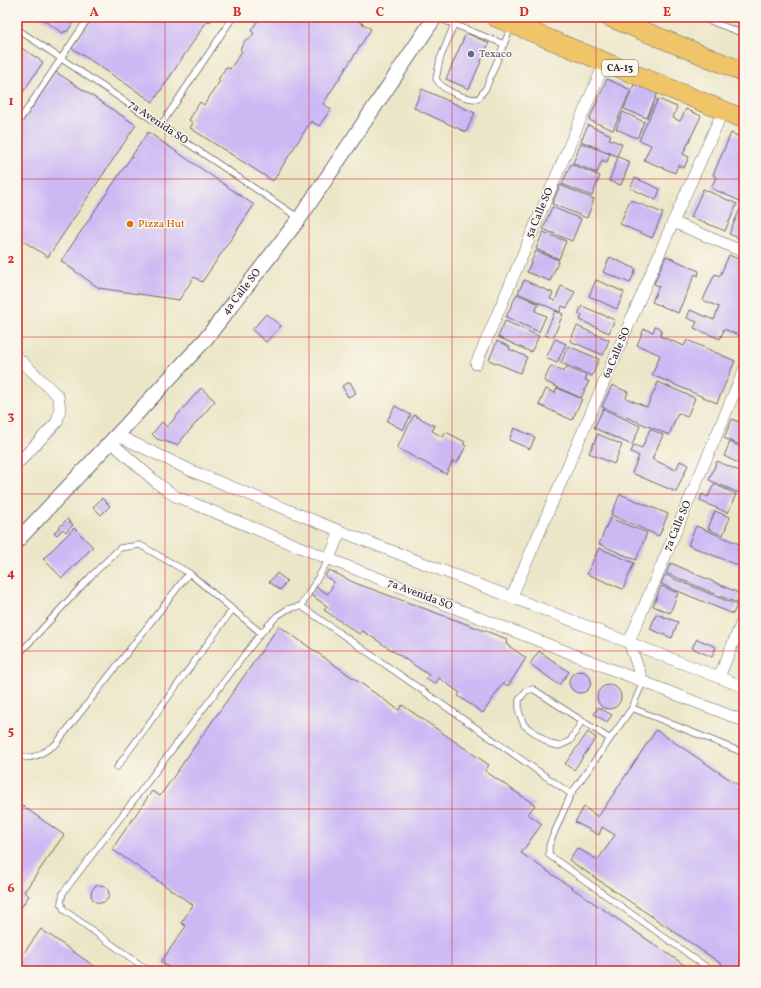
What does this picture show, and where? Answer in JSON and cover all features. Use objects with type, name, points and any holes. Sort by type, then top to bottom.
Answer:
[{"type":"highway","points":[[609,17],[744,72]]},
{"type":"highway","name":"CA-13","points":[[504,20],[744,119]]},
{"type":"street","name":"4a Calle SO","points":[[17,540],[204,341],[299,219],[434,17]]},
{"type":"street","name":"5a Calle SO","points":[[476,364],[604,62]]},
{"type":"street","name":"6a Calle SO","points":[[512,596],[673,222],[723,111]]},
{"type":"street","points":[[673,222],[744,252]]},
{"type":"street","points":[[17,357],[58,396],[60,409],[57,422],[17,464]]},
{"type":"street","name":"7a Calle SO","points":[[629,642],[744,370]]},
{"type":"street","points":[[114,438],[340,531],[512,596],[744,687]]},
{"type":"street","name":"7a Avenida SO","points":[[114,438],[157,484],[175,496],[329,559],[744,721]]},
{"type":"street","points":[[329,559],[340,531]]},
{"type":"street","points":[[719,677],[744,618]]},
{"type":"street","points":[[629,642],[643,682]]},
{"type":"lane","points":[[17,124],[89,17]]},
{"type":"lane","points":[[161,125],[233,17]]},
{"type":"lane","points":[[434,17],[504,44]]},
{"type":"lane","points":[[457,17],[440,59],[436,79],[440,85],[467,99],[478,99],[486,88],[504,44],[504,20]]},
{"type":"lane","points":[[700,17],[744,34]]},
{"type":"lane","name":"7a Avenida SO","points":[[17,29],[299,219]]},
{"type":"lane","points":[[17,656],[90,576],[120,548],[140,545],[189,573],[261,633]]},
{"type":"lane","points":[[149,971],[64,910],[61,902],[63,893],[261,633],[277,616],[288,609],[301,606],[329,559]]},
{"type":"lane","points":[[17,753],[22,757],[36,757],[56,744],[189,573]]},
{"type":"lane","points":[[301,606],[571,794]]},
{"type":"lane","points":[[118,767],[232,610]]},
{"type":"lane","points":[[643,682],[632,708],[571,794],[549,846],[549,855],[712,971]]},
{"type":"lane","points":[[582,721],[570,741],[559,746],[550,744],[524,725],[518,712],[519,700],[526,691],[533,689],[610,739]]},
{"type":"lane","points":[[632,708],[744,753]]},
{"type":"building","points":[[39,17],[77,17],[67,32],[65,31],[63,33]]},
{"type":"building","points":[[93,17],[213,17],[210,22],[207,21],[153,102],[72,48]]},
{"type":"building","points":[[260,17],[352,17],[371,29],[323,104],[331,109],[319,126],[311,121],[273,181],[190,128],[193,123],[189,120],[200,102],[204,105],[220,81],[218,80],[226,67],[230,69],[242,51],[240,49],[246,39],[248,41],[254,33],[251,31]]},
{"type":"building","points":[[466,33],[489,43],[469,89],[446,79]]},
{"type":"building","points":[[17,45],[43,62],[17,101]]},
{"type":"building","points":[[56,72],[136,125],[48,257],[17,237],[17,130]]},
{"type":"building","points":[[607,79],[631,90],[613,130],[589,120]]},
{"type":"building","points":[[635,82],[658,92],[647,118],[624,109]]},
{"type":"building","points":[[422,89],[475,113],[466,132],[414,108]]},
{"type":"building","points":[[658,99],[677,107],[673,118],[680,121],[686,109],[701,116],[683,154],[689,157],[684,168],[678,165],[675,173],[644,160],[651,145],[639,140]]},
{"type":"building","points":[[623,112],[644,122],[637,138],[616,129]]},
{"type":"building","points":[[588,125],[611,135],[609,139],[622,144],[617,156],[581,141]]},
{"type":"building","points":[[148,132],[254,205],[202,282],[194,277],[179,300],[99,288],[61,261]]},
{"type":"building","points":[[731,133],[742,138],[739,146],[744,148],[744,198],[742,202],[711,188],[716,177],[713,175]]},
{"type":"building","points":[[581,143],[610,154],[607,162],[602,160],[597,173],[573,163]]},
{"type":"building","points":[[618,157],[630,162],[621,185],[609,181]]},
{"type":"building","points":[[571,164],[600,176],[592,196],[562,184]]},
{"type":"building","points":[[635,178],[660,189],[656,200],[630,188]]},
{"type":"building","points":[[560,185],[594,199],[587,218],[552,204]]},
{"type":"building","points":[[703,189],[737,204],[725,231],[691,217]]},
{"type":"building","points":[[630,200],[663,213],[652,238],[620,224]]},
{"type":"building","points":[[744,200],[744,240],[729,234]]},
{"type":"building","points":[[552,207],[581,219],[572,241],[543,229]]},
{"type":"building","points":[[543,232],[566,241],[559,259],[536,249]]},
{"type":"building","points":[[536,251],[559,260],[550,281],[527,272]]},
{"type":"building","points":[[729,255],[744,262],[744,301],[741,308],[744,309],[744,334],[743,337],[724,329],[720,339],[694,328],[697,322],[687,318],[690,310],[714,320],[719,307],[703,300],[715,274],[720,276]]},
{"type":"building","points":[[666,256],[699,271],[698,276],[695,274],[678,313],[652,302],[659,286],[654,284]]},
{"type":"building","points":[[610,257],[636,269],[630,283],[603,272]]},
{"type":"building","points":[[524,280],[553,293],[550,299],[555,301],[561,286],[575,292],[567,308],[562,306],[560,312],[518,293]]},
{"type":"building","points":[[596,280],[624,292],[617,309],[589,296]]},
{"type":"building","points":[[517,294],[539,304],[535,311],[546,316],[539,332],[506,317]]},
{"type":"building","points":[[582,306],[615,320],[609,333],[580,320],[582,315],[578,314]]},
{"type":"building","points":[[555,311],[563,314],[553,338],[545,335]]},
{"type":"building","points":[[266,314],[281,326],[266,342],[252,330]]},
{"type":"building","points":[[505,321],[539,336],[531,352],[498,337]]},
{"type":"building","points":[[577,326],[609,340],[603,355],[570,341]]},
{"type":"building","points":[[655,326],[662,330],[660,336],[684,346],[687,340],[735,361],[717,403],[652,375],[660,355],[637,345],[644,329],[653,332]]},
{"type":"building","points":[[555,339],[566,344],[557,363],[546,358]]},
{"type":"building","points":[[497,341],[510,347],[509,349],[527,357],[520,373],[489,360]]},
{"type":"building","points":[[568,346],[599,359],[592,376],[561,363]]},
{"type":"building","points":[[551,366],[564,372],[566,367],[587,376],[585,380],[589,381],[581,398],[544,381]]},
{"type":"building","points":[[350,382],[356,393],[348,397],[342,386]]},
{"type":"building","points":[[658,382],[695,398],[687,417],[678,413],[669,435],[602,407],[612,385],[628,392],[626,398],[647,407]]},
{"type":"building","points":[[201,388],[215,401],[177,445],[157,439],[152,434],[162,422],[167,427]]},
{"type":"building","points":[[557,388],[582,399],[572,420],[539,405],[546,389],[555,393]]},
{"type":"building","points":[[395,406],[411,415],[403,430],[387,421]]},
{"type":"building","points":[[603,409],[640,426],[632,445],[594,428]]},
{"type":"building","points":[[414,415],[435,426],[432,431],[443,437],[446,432],[465,442],[463,444],[466,446],[457,463],[453,461],[446,474],[397,448]]},
{"type":"building","points":[[732,419],[744,424],[744,447],[724,438]]},
{"type":"building","points":[[514,428],[535,437],[530,449],[509,440]]},
{"type":"building","points":[[650,429],[663,435],[652,459],[676,470],[680,461],[688,465],[676,492],[632,473],[639,456],[631,452],[634,445],[642,448]]},
{"type":"building","points":[[598,434],[622,445],[614,464],[589,453]]},
{"type":"building","points":[[730,442],[744,449],[744,455],[740,464],[724,456]]},
{"type":"building","points":[[717,461],[744,473],[744,482],[739,493],[709,480]]},
{"type":"building","points":[[714,484],[736,494],[728,513],[700,501],[702,494],[708,497]]},
{"type":"building","points":[[620,494],[668,514],[659,536],[611,515]]},
{"type":"building","points":[[102,498],[110,506],[101,515],[93,507]]},
{"type":"building","points":[[715,511],[730,517],[723,535],[708,529]]},
{"type":"building","points":[[610,518],[647,533],[636,560],[599,544]]},
{"type":"building","points":[[67,519],[73,525],[66,532],[63,529],[57,535],[54,533]]},
{"type":"building","points":[[696,526],[744,546],[744,568],[688,545]]},
{"type":"building","points":[[74,528],[93,547],[62,578],[43,559]]},
{"type":"building","points":[[599,548],[634,563],[623,589],[587,574]]},
{"type":"building","points":[[671,563],[741,594],[737,603],[666,573]]},
{"type":"building","points":[[329,570],[355,583],[507,639],[506,644],[526,658],[508,686],[503,683],[483,713],[458,696],[460,693],[439,678],[435,684],[426,679],[429,675],[363,631],[359,634],[324,610],[327,606],[311,595],[316,587],[328,594],[334,582],[325,576]]},
{"type":"building","points":[[277,573],[287,581],[280,590],[269,582]]},
{"type":"building","points":[[665,575],[737,605],[733,614],[661,584]]},
{"type":"building","points":[[661,586],[678,593],[670,613],[653,606]]},
{"type":"building","points":[[656,614],[678,622],[672,638],[650,629]]},
{"type":"building","points":[[279,626],[399,710],[402,705],[489,765],[485,771],[535,805],[528,814],[542,824],[521,853],[693,971],[174,971],[161,962],[186,926],[181,923],[193,905],[112,849],[152,791],[160,796]]},
{"type":"building","points":[[697,639],[716,647],[712,657],[692,648]]},
{"type":"building","points":[[539,651],[569,672],[559,685],[530,664]]},
{"type":"building","points":[[744,658],[744,670],[740,668]]},
{"type":"building","points":[[580,671],[588,674],[591,682],[588,690],[580,693],[572,690],[569,682],[572,674]]},
{"type":"building","points":[[609,685],[614,686],[620,692],[620,702],[614,708],[609,709],[604,708],[598,702],[597,697],[598,692],[604,686]]},
{"type":"building","points":[[598,707],[612,715],[607,722],[594,714]]},
{"type":"building","points":[[656,730],[744,789],[744,971],[732,971],[569,860],[577,848],[598,860],[615,835],[602,827],[599,835],[575,822],[584,807],[598,817]]},
{"type":"building","points":[[588,732],[596,738],[574,770],[565,764]]},
{"type":"building","points":[[17,802],[64,835],[24,892],[29,896],[17,913]]},
{"type":"building","points":[[100,885],[106,888],[109,894],[106,900],[100,903],[94,900],[91,894],[94,888]]},
{"type":"building","points":[[41,929],[101,971],[17,971],[17,960],[18,961]]},
{"type":"place","name":"Texaco","points":[[471,54]]},
{"type":"place","name":"Pizza Hut","points":[[130,224]]}]
